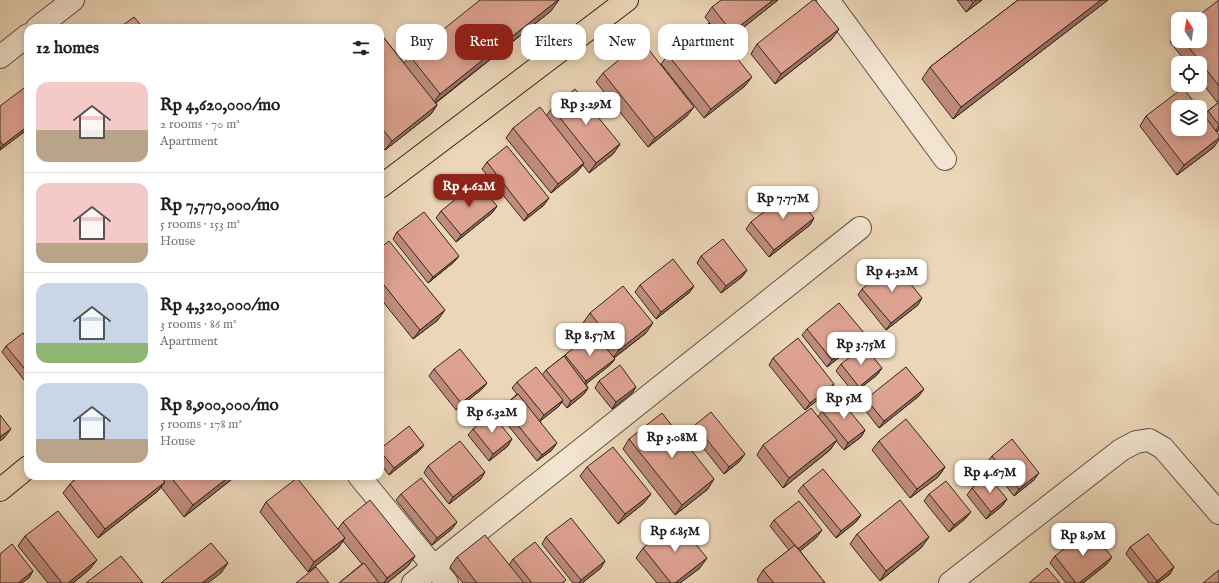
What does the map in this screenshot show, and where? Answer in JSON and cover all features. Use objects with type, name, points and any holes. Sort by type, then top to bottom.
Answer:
[{"type":"main road","points":[[384,184],[627,0]]},
{"type":"main road","points":[[0,490],[24,470]]},
{"type":"street","points":[[42,24],[73,0]]},
{"type":"street","points":[[828,0],[945,159]]},
{"type":"street","points":[[0,57],[24,38]]},
{"type":"street","points":[[413,583],[860,228]]},
{"type":"street","points":[[950,583],[1121,450],[1136,442],[1150,440],[1163,448],[1219,513]]},
{"type":"street","points":[[362,480],[447,583]]},
{"type":"building","points":[[480,0],[558,0],[528,24],[521,24],[521,29],[513,36],[513,24],[455,24],[455,60],[483,60],[440,94],[413,60],[447,60],[447,26]]},
{"type":"building","points":[[721,0],[773,0],[742,24],[726,24],[712,7]]},
{"type":"building","points":[[813,0],[815,0],[839,29],[781,74],[757,44]]},
{"type":"building","points":[[1018,0],[1101,0],[961,107],[930,67]]},
{"type":"building","points":[[1219,0],[1219,86],[1207,71],[1207,56],[1196,56],[1189,48],[1207,48],[1207,12],[1203,12]]},
{"type":"building","points":[[134,17],[140,24],[124,24]]},
{"type":"building","points":[[384,38],[396,53],[396,60],[401,60],[437,105],[392,141],[384,131]]},
{"type":"building","points":[[650,51],[694,107],[655,138],[603,73],[619,60],[650,60]]},
{"type":"building","points":[[672,60],[738,60],[752,77],[711,109]]},
{"type":"building","points":[[24,88],[24,129],[3,145],[0,141],[0,106]]},
{"type":"building","points":[[575,89],[620,144],[596,163],[552,108]]},
{"type":"building","points":[[1178,92],[1186,92],[1192,100],[1171,100],[1171,136],[1207,136],[1207,119],[1219,135],[1219,138],[1184,165],[1146,116]]},
{"type":"building","points":[[1219,102],[1219,125],[1208,111]]},
{"type":"building","points":[[540,107],[584,163],[558,184],[513,128]]},
{"type":"building","points":[[507,146],[549,198],[528,215],[487,162]]},
{"type":"building","points":[[477,182],[497,206],[461,235],[441,211]]},
{"type":"building","points":[[792,190],[814,218],[774,250],[751,222]]},
{"type":"building","points":[[424,212],[459,256],[433,277],[397,232]]},
{"type":"building","points":[[723,239],[747,270],[726,286],[701,256]]},
{"type":"building","points":[[389,241],[445,310],[420,330],[384,285],[384,245]]},
{"type":"building","points":[[673,259],[694,286],[661,312],[640,285]]},
{"type":"building","points":[[894,263],[922,298],[891,323],[862,289]]},
{"type":"building","points":[[623,286],[653,323],[619,350],[590,313]]},
{"type":"building","points":[[839,303],[865,334],[832,360],[807,329]]},
{"type":"building","points":[[593,332],[615,359],[586,381],[565,355]]},
{"type":"building","points":[[23,333],[24,368],[6,346]]},
{"type":"building","points":[[798,338],[834,384],[810,403],[773,358]]},
{"type":"building","points":[[864,346],[882,368],[859,387],[841,364]]},
{"type":"building","points":[[460,349],[487,383],[461,403],[434,369]]},
{"type":"building","points":[[564,356],[588,388],[571,401],[546,370]]},
{"type":"building","points":[[620,365],[636,387],[616,402],[599,381]]},
{"type":"building","points":[[536,367],[563,400],[544,415],[517,382]]},
{"type":"building","points":[[906,367],[924,389],[884,421],[866,399]]},
{"type":"building","points":[[518,394],[557,443],[542,455],[503,407]]},
{"type":"building","points":[[839,398],[865,430],[848,443],[822,411]]},
{"type":"building","points":[[811,408],[837,440],[789,478],[763,445]]},
{"type":"building","points":[[711,412],[745,454],[729,467],[695,425]]},
{"type":"building","points":[[662,413],[714,479],[682,505],[629,439]]},
{"type":"building","points":[[492,414],[512,439],[493,454],[473,429]]},
{"type":"building","points":[[0,415],[11,429],[0,437]]},
{"type":"building","points":[[906,419],[945,467],[917,489],[879,441]]},
{"type":"building","points":[[409,426],[424,445],[394,468],[384,456],[384,446]]},
{"type":"building","points":[[1012,439],[1039,473],[1019,489],[992,456]]},
{"type":"building","points":[[460,441],[485,472],[453,497],[428,466]]},
{"type":"building","points":[[613,447],[651,494],[625,514],[587,467]]},
{"type":"building","points":[[823,469],[861,515],[841,531],[803,485]]},
{"type":"building","points":[[988,476],[1007,499],[991,512],[972,488]]},
{"type":"building","points":[[421,478],[457,522],[437,538],[401,494]]},
{"type":"building","points":[[74,480],[163,480],[165,482],[105,529],[70,484]]},
{"type":"building","points":[[173,480],[225,480],[193,505]]},
{"type":"building","points":[[294,480],[299,480],[345,538],[314,562],[266,502]]},
{"type":"building","points":[[946,481],[971,512],[954,525],[929,494]]},
{"type":"building","points":[[370,500],[415,556],[387,578],[343,522]]},
{"type":"building","points":[[900,500],[929,537],[886,571],[857,534]]},
{"type":"building","points":[[799,501],[822,530],[798,549],[774,520]]},
{"type":"building","points":[[58,511],[97,560],[68,583],[62,583],[25,536]]},
{"type":"building","points":[[571,518],[605,561],[581,580],[546,537]]},
{"type":"building","points":[[677,521],[707,558],[675,583],[671,583],[643,548]]},
{"type":"building","points":[[1089,529],[1112,557],[1079,583],[1076,583],[1055,556]]},
{"type":"building","points":[[1148,534],[1174,567],[1157,581],[1130,547]]},
{"type":"building","points":[[485,535],[524,583],[477,583],[457,557]]},
{"type":"building","points":[[535,542],[566,580],[562,583],[532,583],[513,559]]},
{"type":"building","points":[[211,543],[228,563],[202,583],[161,583]]},
{"type":"building","points":[[12,544],[33,571],[18,583],[0,583],[0,554]]},
{"type":"building","points":[[795,545],[825,583],[774,583],[763,570]]},
{"type":"building","points":[[121,556],[143,583],[86,583]]},
{"type":"building","points":[[364,563],[379,583],[339,583]]},
{"type":"building","points":[[316,567],[329,583],[296,583]]},
{"type":"building","points":[[1047,568],[1060,583],[1029,583]]},
{"type":"building","points":[[1219,570],[1219,583],[1203,583]]}]
